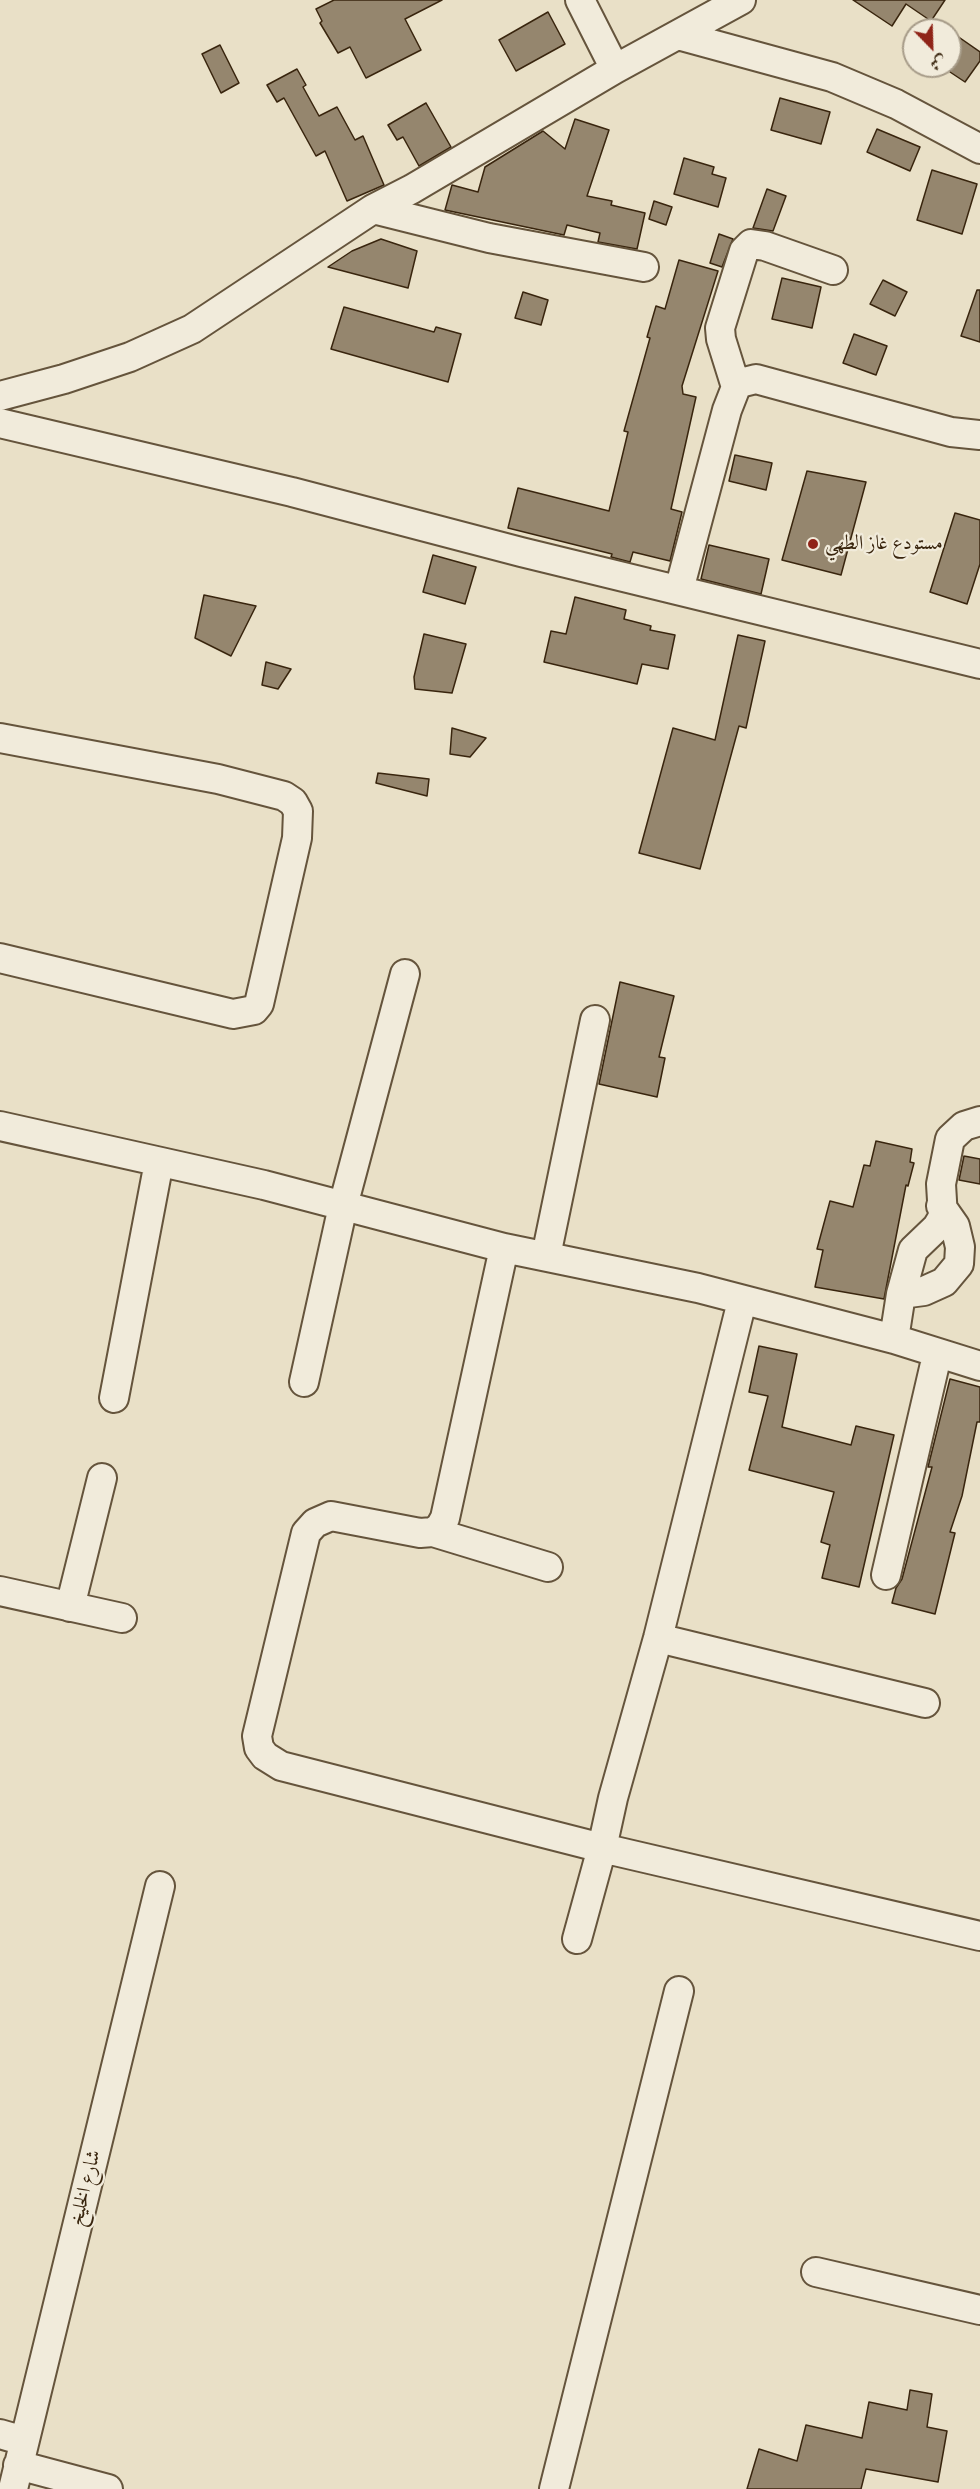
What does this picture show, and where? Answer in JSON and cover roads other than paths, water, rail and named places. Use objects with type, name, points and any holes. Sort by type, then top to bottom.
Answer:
[{"type":"street","points":[[580,0],[615,69]]},
{"type":"street","points":[[0,396],[64,379],[130,357],[192,329],[373,209],[412,189],[615,69],[741,0]]},
{"type":"street","points":[[678,35],[766,57],[832,77],[896,104],[980,149]]},
{"type":"street","points":[[373,209],[489,238],[644,267]]},
{"type":"street","points":[[736,387],[721,339],[720,328],[744,251],[751,244],[765,246],[833,270]]},
{"type":"street","points":[[679,590],[727,410],[736,387],[747,380],[756,379],[951,432],[980,435]]},
{"type":"street","points":[[0,423],[292,492],[980,664]]},
{"type":"street","points":[[0,738],[218,778],[284,796],[293,802],[298,812],[295,849],[259,1004],[254,1010],[232,1014],[0,958]]},
{"type":"street","points":[[304,1382],[343,1206],[405,974]]},
{"type":"street","points":[[546,1256],[595,1020]]},
{"type":"street","points":[[894,1339],[901,1294],[913,1250],[937,1227],[943,1217],[942,1184],[950,1139],[964,1126],[980,1121]]},
{"type":"street","points":[[0,1126],[343,1206],[504,1248],[698,1288],[894,1339],[937,1355],[980,1366]]},
{"type":"street","points":[[114,1398],[159,1162]]},
{"type":"street","points":[[901,1294],[924,1291],[944,1282],[959,1264],[960,1247],[956,1226],[941,1206]]},
{"type":"street","points":[[433,1532],[440,1527],[445,1518],[504,1248]]},
{"type":"street","points":[[577,1939],[603,1848],[613,1798],[658,1638],[742,1301]]},
{"type":"street","points":[[886,1575],[937,1355]]},
{"type":"street","points":[[70,1607],[102,1478]]},
{"type":"street","points":[[548,1567],[433,1532],[420,1533],[331,1516],[315,1523],[306,1533],[257,1736],[265,1756],[281,1766],[603,1848],[980,1936]]},
{"type":"street","points":[[0,1591],[122,1618]]},
{"type":"street","points":[[658,1638],[925,1703]]},
{"type":"street","name":"شارع الخليخ","points":[[14,2457],[160,1886]]},
{"type":"street","points":[[554,2489],[679,1990]]},
{"type":"street","points":[[816,2272],[980,2310]]},
{"type":"street","points":[[14,2457],[108,2489]]},
{"type":"place","name":"مستودع غاز الطهي","points":[[813,544]]}]
